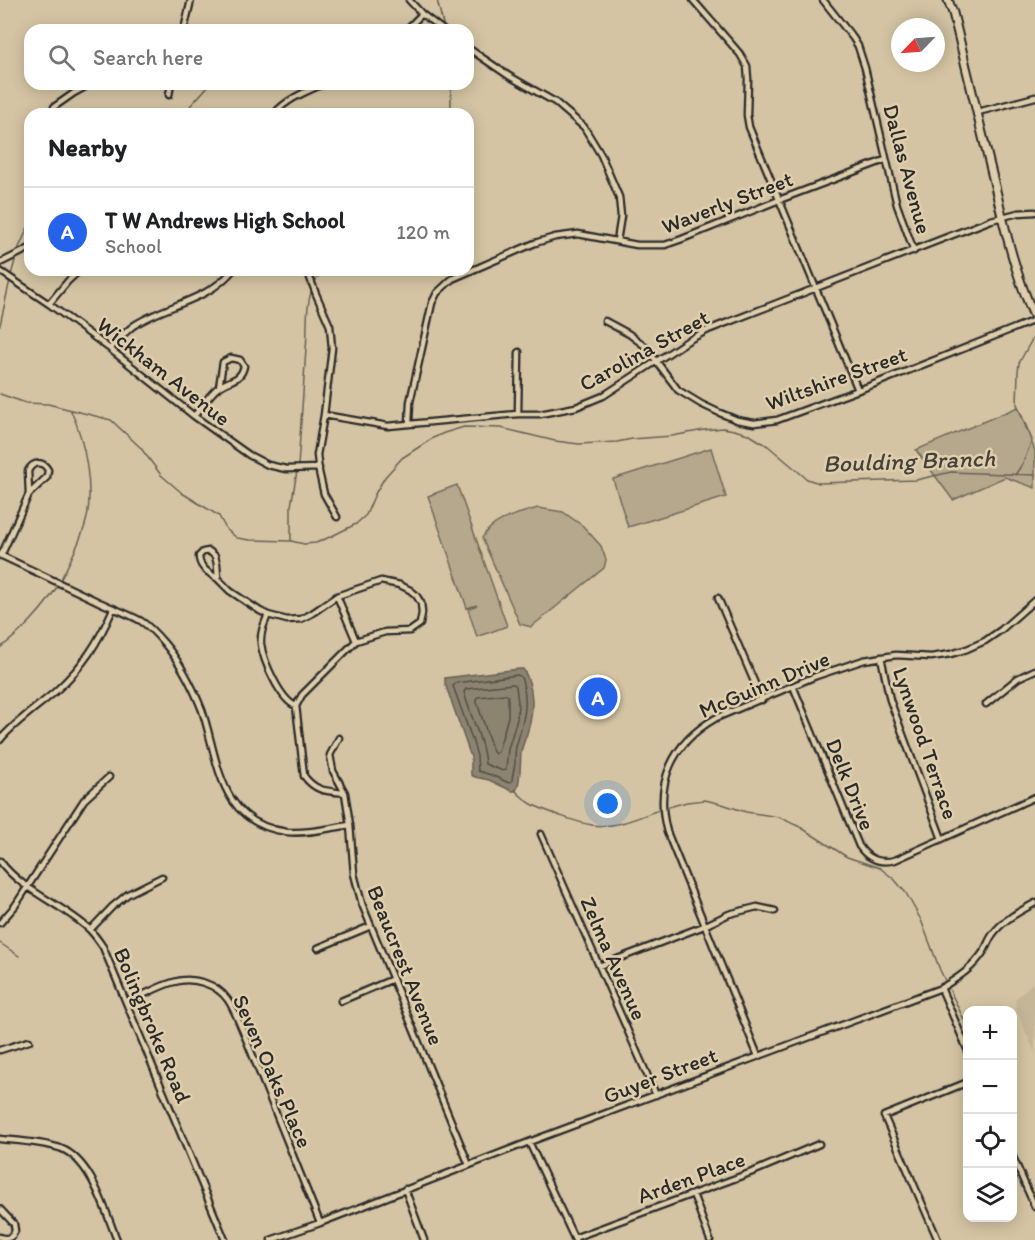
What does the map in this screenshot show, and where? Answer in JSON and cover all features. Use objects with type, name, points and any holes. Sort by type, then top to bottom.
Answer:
[{"type":"main road","points":[[948,0],[978,112],[1002,217],[1023,292],[1035,319]]},
{"type":"street","points":[[185,24],[191,0]]},
{"type":"street","points":[[409,0],[435,24]]},
{"type":"street","points":[[695,0],[740,54],[747,66],[749,127],[858,390]]},
{"type":"street","name":"Dallas Avenue","points":[[823,0],[858,46],[897,205],[914,251]]},
{"type":"street","points":[[412,24],[422,14]]},
{"type":"street","points":[[474,52],[508,76],[555,102],[584,127],[601,155],[619,197],[621,216],[617,241]]},
{"type":"street","points":[[54,107],[79,90]]},
{"type":"street","points":[[169,95],[170,90]]},
{"type":"street","points":[[281,108],[298,95],[309,90]]},
{"type":"street","points":[[978,112],[1035,98]]},
{"type":"street","name":"Waverly Street","points":[[474,269],[535,243],[578,234],[637,245],[665,245],[885,160]]},
{"type":"street","name":"Carolina Street","points":[[324,415],[388,426],[540,414],[576,407],[603,396],[708,330],[1002,217],[1035,212]]},
{"type":"street","points":[[0,262],[24,251]]},
{"type":"street","name":"Wickham Avenue","points":[[0,271],[110,349],[194,416],[242,450],[268,465],[286,469],[319,468]]},
{"type":"street","points":[[49,304],[73,276]]},
{"type":"street","points":[[110,349],[132,326],[203,295],[227,276]]},
{"type":"street","points":[[310,276],[330,326],[332,348],[317,455],[324,494],[337,517]]},
{"type":"street","name":"Waverly Street","points":[[409,423],[410,402],[432,303],[437,293],[458,276]]},
{"type":"street","name":"Wiltshire Street","points":[[605,321],[645,346],[678,390],[720,413],[737,420],[754,423],[777,420],[1035,319]]},
{"type":"street","points":[[518,414],[519,352]]},
{"type":"street","points":[[194,416],[219,387],[237,379],[243,373],[244,366],[240,360],[231,358],[223,362],[219,387]]},
{"type":"street","points":[[29,494],[28,471],[39,462],[48,470],[48,477],[29,494],[1,555],[140,621],[163,642],[178,662],[201,710],[223,785],[242,812],[262,825],[286,832],[350,825]]},
{"type":"street","points":[[218,579],[214,556],[209,551],[203,552],[199,556],[200,564],[230,591],[268,615],[287,620],[301,619],[337,596],[381,581],[400,585],[410,590],[421,603],[420,624],[410,631],[385,632],[356,641],[302,695],[296,706],[304,776],[316,788],[345,793]]},
{"type":"street","points":[[337,596],[356,641]]},
{"type":"street","points":[[718,598],[762,700]]},
{"type":"street","name":"McGuinn Drive","points":[[758,1056],[667,832],[663,815],[665,782],[675,756],[692,734],[716,718],[864,660],[896,655],[931,657],[967,649],[1001,630],[1035,600]]},
{"type":"street","points":[[0,740],[31,710],[56,691],[78,668],[94,648],[113,609]]},
{"type":"street","points":[[268,615],[261,644],[282,694],[296,706]]},
{"type":"street","name":"Lynwood Terrace","points":[[881,657],[890,700],[942,839]]},
{"type":"street","points":[[986,704],[1018,678],[1035,670]]},
{"type":"street","name":"Delk Drive","points":[[793,686],[859,846],[863,852],[875,860],[890,861],[1035,797]]},
{"type":"street","name":"Beaucrest Avenue","points":[[339,738],[330,755],[333,771],[345,793],[356,881],[362,904],[469,1165]]},
{"type":"street","points":[[0,923],[28,887],[84,800],[109,777]]},
{"type":"street","name":"Zelma Avenue","points":[[541,834],[656,1095]]},
{"type":"street","name":"Bolingbroke Road","points":[[0,861],[13,877],[90,930],[104,947],[225,1240]]},
{"type":"street","points":[[90,930],[111,907],[128,894],[162,877]]},
{"type":"street","name":"Guyer Street","points":[[271,1240],[941,988],[975,964],[993,934],[1004,923],[1035,903]]},
{"type":"street","points":[[599,966],[704,926],[729,914],[757,907],[775,911]]},
{"type":"street","points":[[318,948],[371,926]]},
{"type":"street","points":[[340,1001],[393,979]]},
{"type":"street","name":"Seven Oaks Place","points":[[127,1002],[175,981],[186,980],[217,988],[228,999],[320,1223]]},
{"type":"street","points":[[941,988],[963,1039]]},
{"type":"street","points":[[0,1050],[29,1041]]},
{"type":"street","points":[[938,1240],[884,1116],[963,1084]]},
{"type":"street","points":[[0,1139],[51,1146],[76,1157],[93,1181],[117,1240]]},
{"type":"street","points":[[529,1142],[574,1239]]},
{"type":"street","name":"Arden Place","points":[[574,1239],[755,1171],[819,1144]]},
{"type":"street","points":[[1017,1166],[1035,1207]]},
{"type":"street","points":[[405,1189],[424,1240]]},
{"type":"street","points":[[693,1194],[710,1240]]},
{"type":"street","points":[[0,1209],[14,1224],[15,1231],[8,1239],[0,1238]]},
{"type":"shaded area","points":[[1018,407],[1035,451],[1035,488],[1005,477],[953,500],[916,450]]},
{"type":"shaded area","points":[[711,448],[726,497],[628,527],[613,479]]},
{"type":"shaded area","points":[[457,485],[507,626],[477,637],[468,609],[477,605],[467,608],[428,496]]},
{"type":"shaded area","points":[[538,508],[563,512],[583,526],[601,546],[606,560],[604,568],[531,627],[520,624],[482,538],[492,526],[499,522]]},
{"type":"shaded area","points":[[1035,981],[1035,1053],[1017,1011],[1015,999]]},
{"type":"water","points":[[523,669],[527,676],[532,707],[522,750],[519,783],[516,791],[512,791],[489,780],[471,775],[471,757],[445,678]]},
{"type":"waterway","points":[[437,0],[443,24]]},
{"type":"waterway","points":[[188,108],[205,90]]},
{"type":"waterway","points":[[451,90],[451,108]]},
{"type":"waterway","points":[[17,252],[24,236]]},
{"type":"waterway","points":[[11,275],[16,257]]},
{"type":"waterway","points":[[314,284],[319,276]]},
{"type":"waterway","points":[[0,325],[10,280]]},
{"type":"waterway","points":[[298,466],[308,311],[312,289]]},
{"type":"waterway","points":[[1015,475],[1023,463],[1032,440],[1017,404],[1019,363],[1035,334]]},
{"type":"waterway","name":"Boulding Branch","points":[[0,394],[26,403],[48,404],[111,420],[140,447],[161,475],[182,493],[219,516],[226,529],[237,538],[250,540],[316,543],[356,524],[366,515],[385,477],[402,458],[433,438],[464,427],[501,428],[555,441],[579,444],[672,436],[723,428],[748,434],[768,446],[807,479],[819,483],[916,480],[951,472],[1035,475]]},
{"type":"waterway","points":[[60,581],[83,532],[89,498],[84,452],[71,411]]},
{"type":"waterway","points":[[291,540],[291,506],[297,471]]},
{"type":"waterway","points":[[0,648],[32,620],[58,585]]},
{"type":"waterway","points":[[515,790],[538,807],[592,825],[618,824],[661,809]]},
{"type":"waterway","points":[[665,808],[705,800],[746,812],[779,817],[800,827],[847,857],[880,868],[906,893],[921,920],[940,970],[963,1018]]},
{"type":"waterway","points":[[0,943],[19,956]]},
{"type":"place","name":"T W Andrews High School","points":[[598,697]]}]
